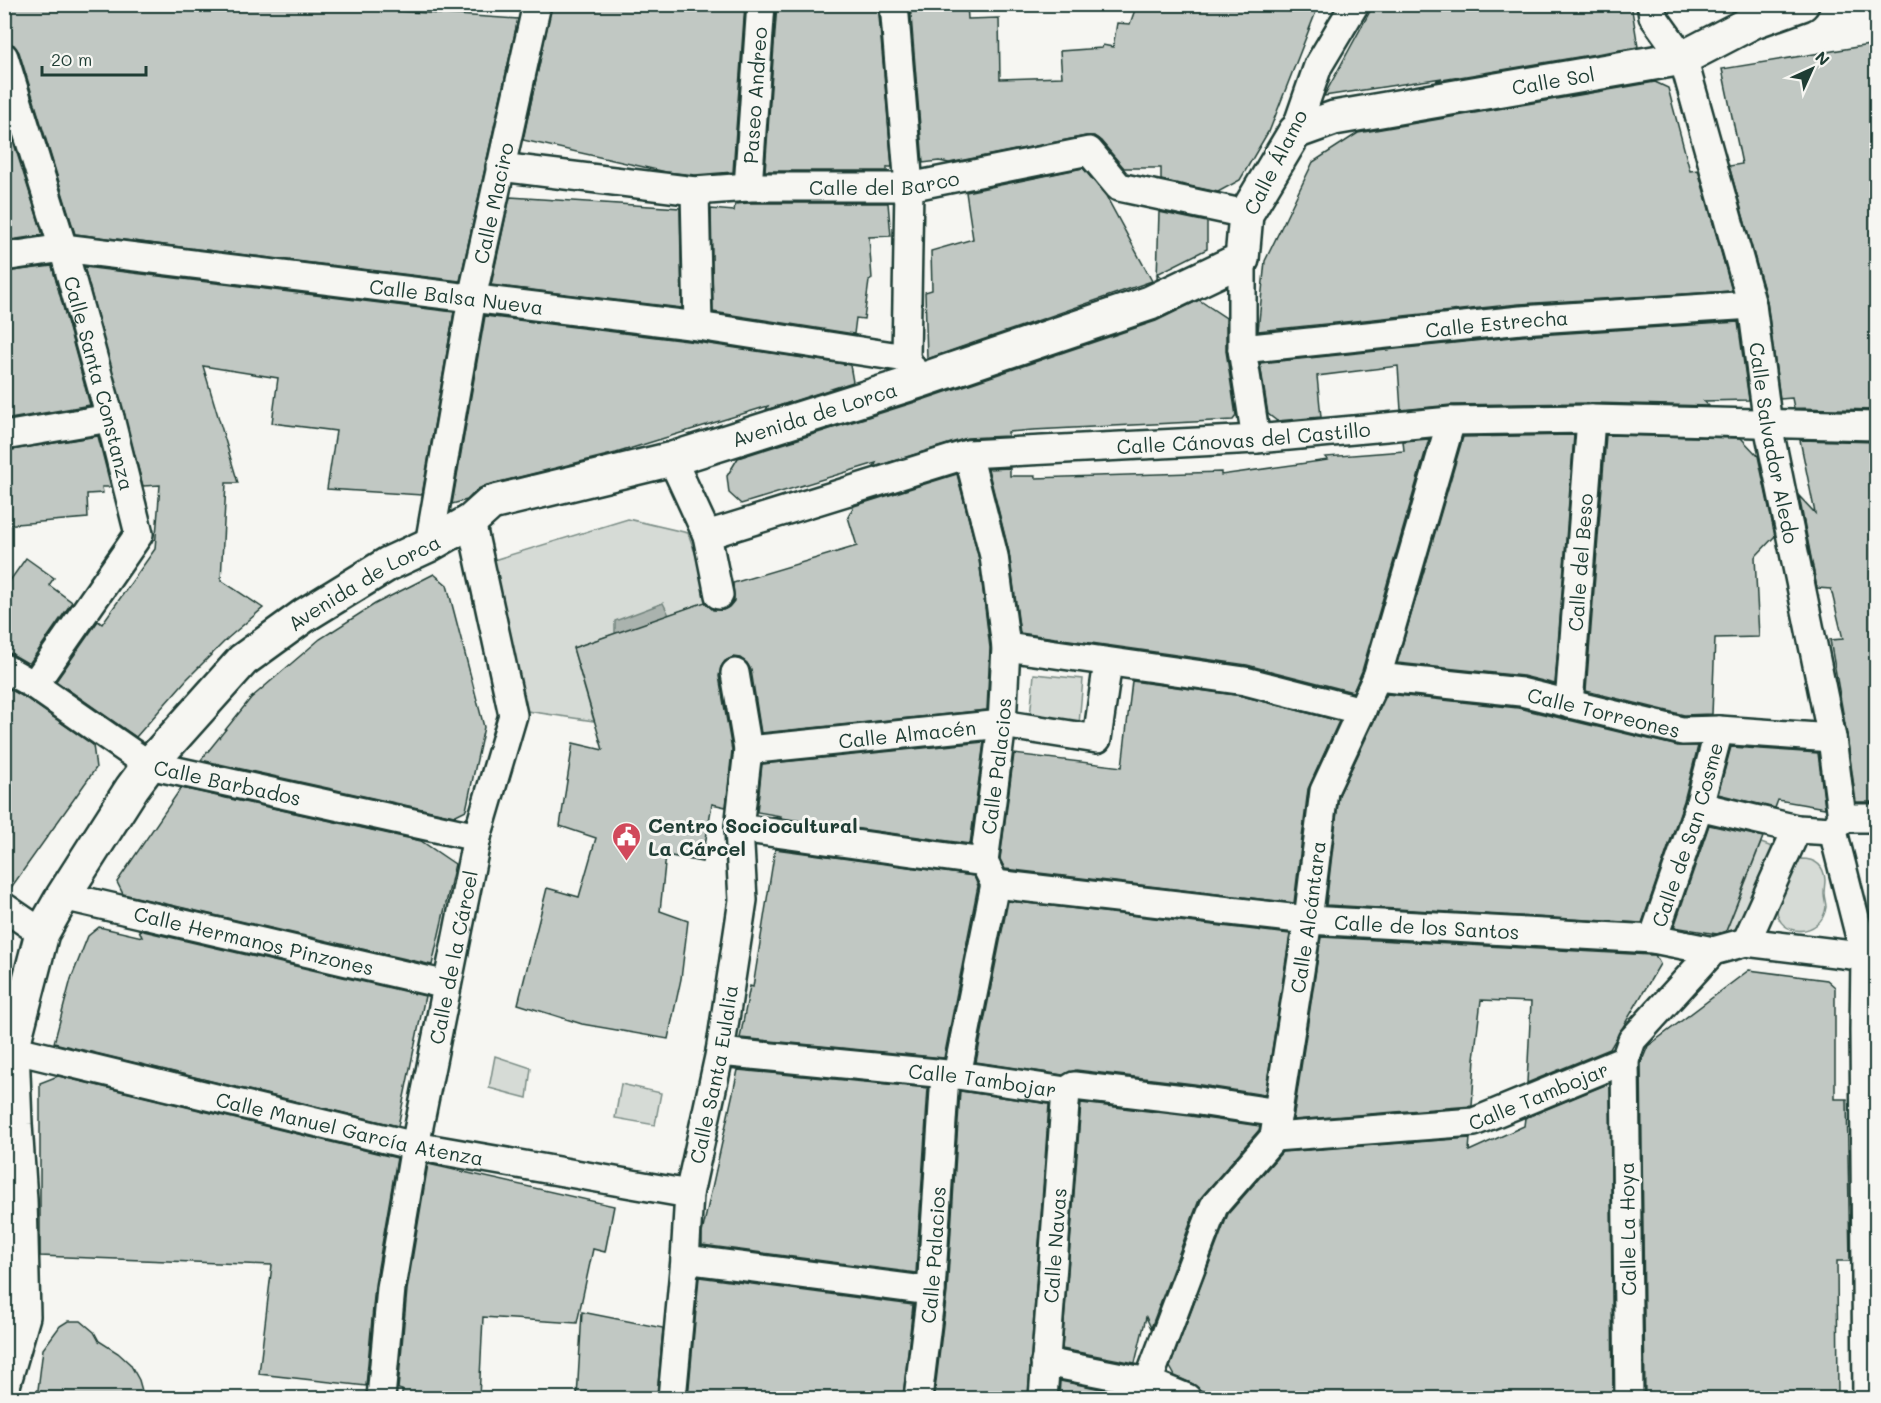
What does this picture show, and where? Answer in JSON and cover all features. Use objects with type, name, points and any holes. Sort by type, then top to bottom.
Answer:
[{"type":"street","name":"Calle Maciro","points":[[429,545],[472,298],[537,4]]},
{"type":"street","name":"Paseo Andreo","points":[[748,187],[761,4]]},
{"type":"street","points":[[894,4],[909,187],[913,370]]},
{"type":"street","name":"Calle Álamo","points":[[1256,439],[1242,349],[1242,259],[1246,214],[1295,132],[1318,66],[1356,4]]},
{"type":"street","name":"Calle Salvador Aledo","points":[[1651,4],[1653,16],[1683,58],[1752,305],[1768,424],[1832,738],[1837,824],[1871,958],[1864,1043],[1867,1398]]},
{"type":"street","name":"Calle Sol","points":[[1295,132],[1334,118],[1683,58],[1754,21],[1802,4]]},
{"type":"street","name":"Calle Santa Constanza","points":[[5,64],[63,248],[139,534],[34,685]]},
{"type":"street","name":"Calle del Barco","points":[[500,167],[695,190],[748,187],[909,187],[1089,151],[1119,187],[1246,214]]},
{"type":"street","points":[[695,190],[698,326]]},
{"type":"street","name":"Calle Balsa Nueva","points":[[4,256],[63,248],[698,326],[913,370]]},
{"type":"street","name":"Avenida de Lorca","points":[[4,1382],[23,1316],[21,1200],[7,1051],[42,933],[132,788],[149,765],[243,660],[305,615],[388,564],[429,545],[471,521],[491,503],[672,459],[913,370],[1150,303],[1242,259]]},
{"type":"street","name":"Calle Estrecha","points":[[1242,349],[1521,320],[1752,305]]},
{"type":"street","points":[[4,436],[110,418]]},
{"type":"street","name":"Calle Cánovas del Castillo","points":[[707,535],[968,454],[1256,439],[1451,420],[1591,419],[1876,426]]},
{"type":"street","name":"Calle del Beso","points":[[1569,704],[1591,419]]},
{"type":"street","name":"Calle Alcántara","points":[[1276,1125],[1308,920],[1324,790],[1377,677],[1451,420]]},
{"type":"street","name":"Calle Palacios","points":[[918,1398],[931,1291],[951,1075],[990,874],[1002,724],[1006,647],[994,556],[968,454]]},
{"type":"street","points":[[672,459],[707,535],[719,595]]},
{"type":"street","name":"Calle de la Cárcel","points":[[381,1398],[391,1288],[415,1146],[477,837],[513,715],[471,521]]},
{"type":"street","points":[[1006,647],[1245,681],[1362,711]]},
{"type":"street","name":"Calle Almacén","points":[[748,750],[1002,724],[1097,740],[1108,662]]},
{"type":"street","name":"Calle Barbados","points":[[4,668],[34,685],[149,765],[477,837]]},
{"type":"street","name":"Calle Santa Eulalia","points":[[672,1398],[689,1194],[720,1052],[743,900],[739,828],[748,750],[735,673]]},
{"type":"street","name":"Calle Torreones","points":[[1377,677],[1521,692],[1682,731],[1719,730],[1832,738]]},
{"type":"street","name":"Calle de San Cosme","points":[[1653,939],[1699,806],[1719,730]]},
{"type":"street","points":[[1699,806],[1797,829],[1876,818]]},
{"type":"street","name":"Calle de los Santos","points":[[739,828],[990,874],[1308,920],[1653,939],[1713,951]]},
{"type":"street","points":[[1746,942],[1797,829]]},
{"type":"street","name":"Calle Hermanos Pinzones","points":[[63,896],[447,985]]},
{"type":"street","points":[[4,907],[42,933]]},
{"type":"street","points":[[1713,951],[1746,942],[1871,958]]},
{"type":"street","name":"Calle Tambojar","points":[[720,1052],[951,1075],[1066,1091],[1074,1086],[1192,1100],[1276,1125],[1474,1122],[1625,1060],[1632,1040],[1713,951]]},
{"type":"street","name":"Calle Manuel García Atenza","points":[[7,1051],[415,1146],[689,1194]]},
{"type":"street","name":"Calle La Hoya","points":[[1625,1060],[1629,1398]]},
{"type":"street","name":"Calle Navas","points":[[1043,1398],[1066,1091]]},
{"type":"street","points":[[1145,1390],[1214,1206],[1276,1125]]},
{"type":"street","points":[[685,1259],[931,1291]]},
{"type":"street","points":[[1045,1362],[1145,1390],[1187,1398]]},
{"type":"shaded area","points":[[628,519],[688,533],[712,600],[573,648],[594,721],[527,711],[487,562]]},
{"type":"shaded area","points":[[663,603],[669,615],[615,634],[615,621]]},
{"type":"shaded area","points":[[1034,674],[1083,679],[1079,724],[1030,718]]},
{"type":"shaded area","points":[[1761,843],[1783,851],[1742,938],[1725,934]]},
{"type":"shaded area","points":[[1801,859],[1814,861],[1823,870],[1826,907],[1823,917],[1817,924],[1809,929],[1800,930],[1784,925],[1779,919],[1777,909],[1783,884],[1795,862]]},
{"type":"shaded area","points":[[495,1056],[531,1068],[527,1098],[489,1088]]},
{"type":"shaded area","points":[[621,1084],[661,1093],[655,1125],[615,1118]]},
{"type":"building","points":[[4,4],[292,4],[518,19],[460,281],[75,234],[19,52],[14,45],[4,42]]},
{"type":"building","points":[[552,4],[745,4],[733,172],[695,175],[666,172],[523,140]]},
{"type":"building","points":[[777,4],[878,4],[892,167],[887,167],[887,171],[765,171]]},
{"type":"building","points":[[910,4],[967,4],[968,19],[999,18],[1000,79],[1062,77],[1060,51],[1102,48],[1103,45],[1113,47],[1117,23],[1130,24],[1137,4],[1319,4],[1269,132],[1240,180],[1218,192],[1161,180],[1161,168],[1124,168],[1094,136],[949,163],[939,161],[923,163]]},
{"type":"building","points":[[1374,4],[1631,4],[1638,47],[1436,81],[1442,78],[1324,96]]},
{"type":"building","points":[[1876,44],[1876,410],[1794,408],[1792,398],[1780,399],[1767,301],[1729,166],[1742,164],[1722,69]]},
{"type":"building","points":[[1655,82],[1668,88],[1690,171],[1698,170],[1732,291],[1519,304],[1258,331],[1265,261],[1313,162],[1358,133]]},
{"type":"building","points":[[4,112],[43,235],[4,241]]},
{"type":"building","points":[[1083,168],[1106,196],[1152,281],[927,359],[925,292],[932,290],[931,251],[973,239],[966,192]]},
{"type":"building","points":[[510,197],[680,208],[682,308],[491,285]]},
{"type":"building","points":[[888,203],[891,236],[869,237],[872,279],[869,281],[864,319],[856,318],[854,334],[713,312],[711,209],[734,211],[735,204]]},
{"type":"building","points":[[1159,212],[1207,222],[1207,249],[1157,274]]},
{"type":"building","points":[[52,266],[90,405],[4,420],[4,272]]},
{"type":"building","points":[[84,267],[454,312],[422,495],[327,489],[336,431],[272,423],[278,378],[203,366],[238,483],[226,483],[221,580],[263,608],[228,638],[187,679],[136,737],[56,681],[98,621],[102,624],[155,549],[160,485],[143,486]]},
{"type":"building","points":[[1199,300],[1226,318],[1226,351],[1236,416],[1233,420],[1008,432],[1008,436],[967,438],[741,504],[729,493],[727,476],[738,458],[925,399],[1156,321]]},
{"type":"building","points":[[485,316],[696,342],[850,365],[853,382],[766,410],[768,406],[616,453],[487,485],[478,489],[467,500],[452,504]]},
{"type":"building","points":[[1738,322],[1749,400],[1704,401],[1709,406],[1591,403],[1451,405],[1401,410],[1398,366],[1317,376],[1321,417],[1277,421],[1268,414],[1260,363],[1522,336]]},
{"type":"building","points":[[1574,435],[1555,684],[1523,676],[1397,663],[1463,437]]},
{"type":"building","points":[[1606,435],[1741,438],[1758,456],[1775,536],[1755,557],[1759,637],[1715,638],[1712,714],[1684,715],[1586,691]]},
{"type":"building","points":[[98,436],[111,487],[102,487],[103,493],[87,494],[88,518],[4,525],[4,451]]},
{"type":"building","points":[[1429,439],[1362,671],[1353,692],[1247,665],[1020,633],[1009,552],[988,469],[1010,468],[1010,476],[1035,476],[1035,478],[1221,472],[1221,475],[1328,460],[1325,457],[1404,451],[1403,441]]},
{"type":"building","points":[[1800,440],[1876,442],[1876,802],[1856,802],[1830,640],[1843,639],[1831,589],[1817,588],[1799,496],[1815,513]]},
{"type":"building","points":[[957,474],[979,559],[990,648],[987,710],[761,733],[751,670],[740,658],[733,657],[725,661],[719,676],[732,750],[726,807],[712,804],[702,862],[666,855],[660,911],[688,921],[681,979],[668,1039],[582,1024],[518,1004],[547,888],[579,897],[596,838],[560,826],[573,743],[603,750],[573,648],[705,602],[713,610],[723,610],[734,601],[733,583],[857,546],[848,517],[854,506]]},
{"type":"building","points":[[26,558],[54,578],[49,585],[72,602],[29,664],[4,652],[4,589]]},
{"type":"building","points":[[434,574],[447,585],[484,727],[466,810],[454,816],[201,760],[251,698],[320,639],[375,604]]},
{"type":"building","points":[[1132,681],[1242,696],[1339,721],[1308,789],[1294,903],[1005,869],[1000,859],[1014,754],[1122,767]]},
{"type":"building","points":[[4,686],[26,698],[93,745],[96,768],[8,892],[4,891]]},
{"type":"building","points":[[1387,694],[1518,708],[1678,746],[1698,746],[1684,801],[1642,923],[1326,905],[1339,795]]},
{"type":"building","points":[[984,742],[970,844],[780,818],[781,816],[757,812],[762,764]]},
{"type":"building","points":[[1731,747],[1818,753],[1825,808],[1778,800],[1775,808],[1718,794]]},
{"type":"building","points":[[181,788],[421,841],[455,864],[432,965],[123,894],[117,882]]},
{"type":"building","points":[[1709,825],[1763,837],[1726,931],[1717,934],[1674,927]]},
{"type":"building","points":[[775,849],[974,876],[978,886],[944,1058],[740,1038],[750,986],[753,987]]},
{"type":"building","points":[[1008,901],[1290,934],[1265,1095],[1076,1070],[1063,1075],[976,1062]]},
{"type":"building","points":[[99,927],[142,937],[139,930],[425,996],[398,1126],[54,1043],[71,979],[88,936]]},
{"type":"building","points":[[1321,937],[1655,955],[1660,964],[1610,1049],[1527,1083],[1531,1002],[1481,1000],[1474,1059],[1472,1106],[1293,1120]]},
{"type":"building","points":[[1749,970],[1827,980],[1835,987],[1835,1099],[1847,1099],[1850,1261],[1837,1261],[1838,1398],[1645,1398],[1641,1063],[1648,1046]]},
{"type":"building","points":[[738,1070],[928,1088],[916,1273],[702,1245],[702,1233]]},
{"type":"building","points":[[58,1076],[397,1158],[375,1285],[366,1386],[259,1374],[272,1265],[40,1256],[40,1083]]},
{"type":"building","points":[[1610,1083],[1613,1398],[1223,1398],[1200,1390],[1193,1384],[1175,1376],[1170,1367],[1228,1214],[1282,1152],[1470,1138],[1469,1151],[1524,1126],[1525,1118]]},
{"type":"building","points":[[960,1091],[1049,1104],[1028,1398],[934,1398],[947,1292]]},
{"type":"building","points":[[1081,1103],[1260,1126],[1199,1200],[1151,1328],[1146,1317],[1135,1363],[1062,1349]]},
{"type":"building","points":[[428,1164],[614,1206],[605,1252],[593,1249],[577,1323],[483,1317],[479,1398],[402,1398],[402,1390],[398,1389],[407,1290]]},
{"type":"building","points":[[699,1277],[913,1305],[903,1398],[688,1398]]},
{"type":"building","points":[[582,1312],[663,1328],[657,1398],[577,1398]]},
{"type":"building","points":[[68,1321],[81,1321],[94,1332],[99,1341],[130,1364],[139,1380],[144,1398],[37,1398],[43,1349],[60,1326]]},
{"type":"building","points":[[1060,1381],[1127,1394],[1127,1398],[1059,1398]]},
{"type":"place","name":"Centro Sociocultural La Cárcel","points":[[627,862]]}]
